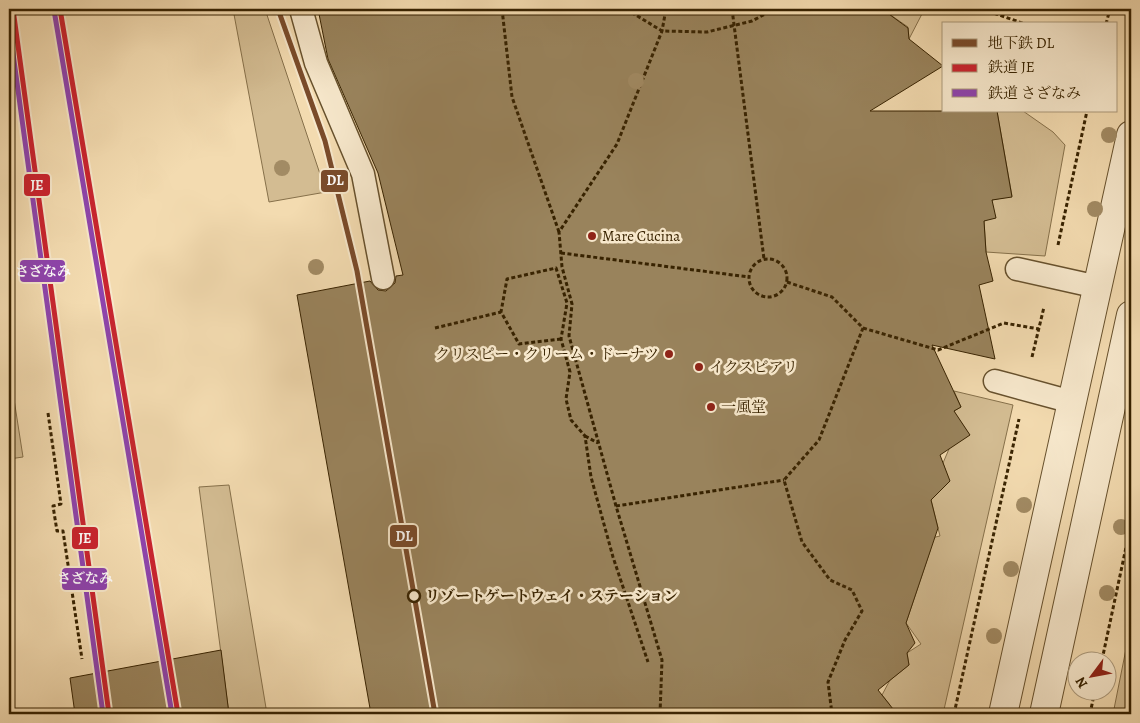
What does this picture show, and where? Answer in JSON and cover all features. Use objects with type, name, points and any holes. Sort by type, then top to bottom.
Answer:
[{"type":"street","points":[[1003,714],[1131,135]]},
{"type":"street","points":[[1044,714],[1131,315]]},
{"type":"lane","points":[[301,9],[316,63],[363,174],[383,278]]},
{"type":"lane","points":[[1017,269],[1098,287]]},
{"type":"lane","points":[[995,381],[1072,402]]},
{"type":"path","points":[[502,9],[512,97],[559,232],[562,267],[572,304],[569,336],[616,506],[662,660],[660,714]]},
{"type":"path","points":[[626,9],[662,31],[707,32],[752,21],[767,13]]},
{"type":"path","points":[[559,232],[617,144],[662,31],[666,9]]},
{"type":"path","points":[[732,9],[764,259]]},
{"type":"path","points":[[982,9],[1019,22]]},
{"type":"path","points":[[1107,22],[1110,9]]},
{"type":"path","points":[[561,253],[749,277]]},
{"type":"path","points":[[764,259],[777,261],[782,265],[786,270],[787,282],[781,293],[775,296],[763,297],[752,289],[749,277],[753,266],[764,259]]},
{"type":"path","points":[[561,339],[519,344],[501,312],[507,279],[556,268],[567,303],[561,339],[570,372],[566,399],[572,420],[585,436],[599,444]]},
{"type":"path","points":[[787,282],[832,296],[863,328],[938,350],[1004,323],[1039,329]]},
{"type":"path","points":[[435,328],[501,312]]},
{"type":"path","points":[[616,506],[784,480],[819,440],[863,328]]},
{"type":"path","points":[[48,413],[61,504],[53,506],[57,531],[63,531],[82,659]]},
{"type":"path","points":[[585,436],[591,477],[613,557],[648,662]]},
{"type":"path","points":[[784,480],[802,542],[830,580],[852,590],[862,611],[845,640],[828,682],[832,714]]},
{"type":"path","points":[[1104,650],[1131,524]]},
{"type":"path","points":[[1090,714],[1093,700]]},
{"type":"shaded area","points":[[233,9],[265,9],[326,192],[269,202]]},
{"type":"shaded area","points":[[882,9],[904,9],[923,12],[909,39],[908,27]]},
{"type":"shaded area","points":[[997,112],[1024,112],[1053,132],[1065,145],[1045,256],[986,252],[984,221],[992,200],[1012,196]]},
{"type":"shaded area","points":[[9,367],[23,457],[9,459]]},
{"type":"shaded area","points":[[954,391],[1013,405],[943,714],[890,714],[890,705],[882,695],[890,680],[909,665],[907,653],[921,644],[906,623],[930,551],[927,539],[940,536],[931,500],[949,481],[943,463],[949,449],[954,411],[961,407]]},
{"type":"shaded area","points":[[229,485],[267,714],[229,714],[199,487]]},
{"type":"shaded area","points":[[1131,624],[1131,714],[1113,714],[1116,700],[1118,700],[1118,689]]},
{"type":"building","name":"イクスピアリ","points":[[318,9],[882,9],[908,28],[909,39],[942,67],[870,111],[997,112],[1012,197],[992,200],[996,218],[984,221],[986,252],[993,281],[979,285],[995,359],[932,345],[961,407],[954,411],[970,435],[940,455],[950,481],[931,500],[938,528],[906,623],[915,643],[907,653],[909,665],[878,690],[897,714],[371,714],[297,295],[370,281],[378,290],[386,291],[395,283],[396,276],[403,275],[378,173],[328,59]]},
{"type":"building","points":[[221,650],[229,714],[75,714],[70,678]]},
{"type":"metro line","name":"DL","points":[[278,9],[325,141],[357,271],[435,714]]},
{"type":"rail line","name":"JE","points":[[13,9],[109,714]]},
{"type":"rail line","name":"JE","points":[[60,9],[178,714]]},
{"type":"rail line","name":"さざなみ","points":[[54,10],[172,714]]},
{"type":"rail line","name":"さざなみ","points":[[9,24],[103,714]]},
{"type":"place","name":"Mare Cucina","points":[[592,236]]},
{"type":"place","name":"クリスピー・クリーム・ドーナツ","points":[[669,354]]},
{"type":"place","name":"イクスピアリ","points":[[699,367]]},
{"type":"place","name":"一風堂","points":[[711,407]]},
{"type":"place","name":"リゾートゲートウェイ・ステーション","points":[[414,596]]}]
